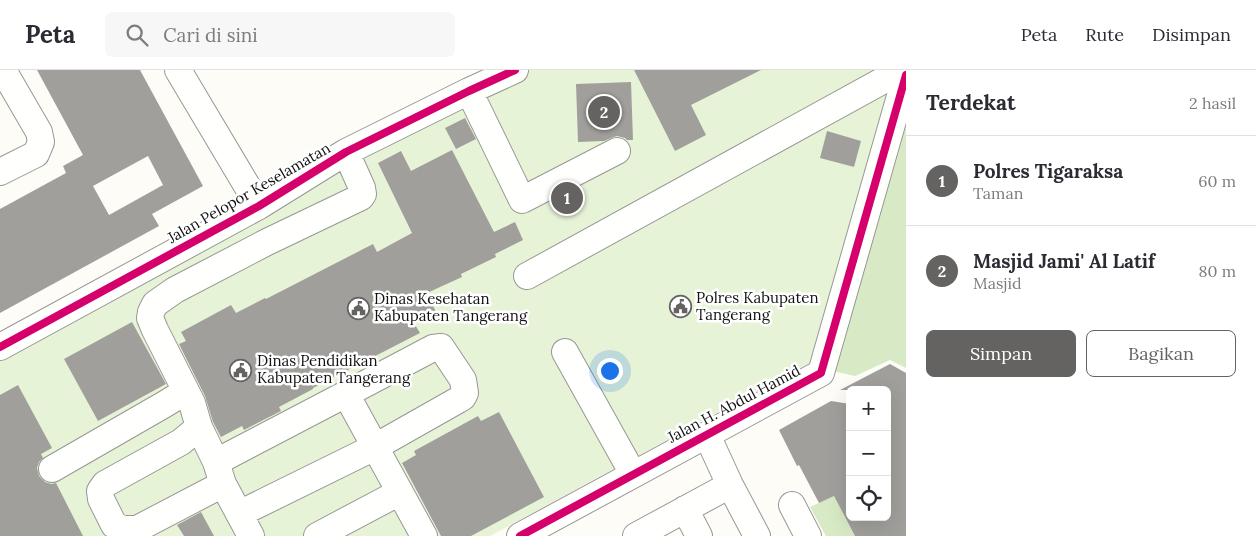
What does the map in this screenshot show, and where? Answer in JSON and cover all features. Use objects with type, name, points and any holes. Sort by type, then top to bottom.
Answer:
[{"type":"street","points":[[0,172],[36,154],[41,142],[39,132],[3,70]]},
{"type":"street","points":[[178,70],[259,206]]},
{"type":"street","name":"Jalan Pelopor Keselamatan","points":[[0,347],[259,206],[346,152],[514,70]]},
{"type":"street","points":[[527,276],[902,70]]},
{"type":"street","name":"Jalan H. Abdul Hamid","points":[[520,536],[821,373],[906,75]]},
{"type":"street","points":[[468,91],[522,200],[617,151]]},
{"type":"street","points":[[199,427],[181,442],[105,484],[100,491],[100,499],[114,525],[123,529],[137,529],[219,473],[346,394],[433,348],[441,347],[463,380],[465,392],[463,397],[245,525],[219,473],[199,427],[192,403],[150,318],[151,312],[155,304],[175,290],[361,197],[363,194],[362,188],[346,152]]},
{"type":"street","points":[[565,352],[634,474]]},
{"type":"street","points":[[52,469],[186,391]]},
{"type":"street","points":[[346,394],[424,536]]},
{"type":"street","points":[[707,435],[730,485],[758,536]]},
{"type":"street","points":[[636,536],[730,485]]},
{"type":"street","points":[[317,536],[400,492]]},
{"type":"street","points":[[792,505],[808,536]]},
{"type":"street","points":[[685,510],[699,536]]},
{"type":"green space","points":[[506,70],[905,70],[815,360],[490,536],[0,536],[0,344]]},
{"type":"green space","points":[[906,83],[906,368],[890,360],[855,376],[824,369]]},
{"type":"green space","points":[[834,496],[855,536],[826,536],[810,507]]},
{"type":"building","points":[[37,70],[140,70],[203,186],[152,214],[159,226],[0,313],[0,209],[66,173],[63,166],[83,155]],"holes":[[[148,156],[163,185],[109,215],[93,186]]]},
{"type":"building","points":[[634,70],[761,70],[691,105],[706,135],[675,151]]},
{"type":"building","points":[[631,82],[633,140],[617,136],[604,141],[578,142],[576,84]]},
{"type":"building","points":[[465,118],[476,139],[456,149],[445,128]]},
{"type":"building","points":[[827,131],[861,141],[854,167],[820,158]]},
{"type":"building","points":[[452,150],[494,232],[515,222],[523,240],[495,254],[496,257],[461,274],[462,277],[427,293],[436,312],[414,323],[420,333],[279,407],[281,411],[244,430],[242,426],[221,437],[213,422],[205,396],[179,344],[186,341],[181,332],[231,305],[236,313],[373,244],[377,252],[412,233],[378,163],[401,151],[411,171]]},
{"type":"building","points":[[132,322],[166,384],[98,421],[64,359]]},
{"type":"building","points":[[890,364],[906,373],[906,536],[855,536],[847,521],[891,521],[891,386],[848,386]]},
{"type":"building","points":[[18,385],[52,448],[41,454],[43,458],[37,468],[39,476],[45,482],[56,483],[83,536],[0,536],[0,395]]},
{"type":"building","points":[[831,401],[846,403],[846,519],[834,496],[819,503],[799,465],[797,466],[779,430]]},
{"type":"building","points":[[499,412],[544,497],[471,536],[441,536],[402,463],[416,455],[414,451],[478,416],[481,421]]},
{"type":"building","points":[[201,512],[214,536],[184,536],[177,525]]},
{"type":"cycle path","points":[[0,347],[259,206],[346,152],[515,70]]},
{"type":"cycle path","points":[[520,536],[821,373],[906,75]]},
{"type":"place","name":"Masjid Jami' Al Latif","points":[[604,112]]},
{"type":"place","name":"Polres Tigaraksa","points":[[567,198]]},
{"type":"place","name":"Polres Kabupaten Tangerang","points":[[680,307]]},
{"type":"place","name":"Dinas Kesehatan Kabupaten Tangerang","points":[[358,308]]},
{"type":"place","name":"Dinas Pendidikan Kabupaten Tangerang","points":[[241,370]]}]
